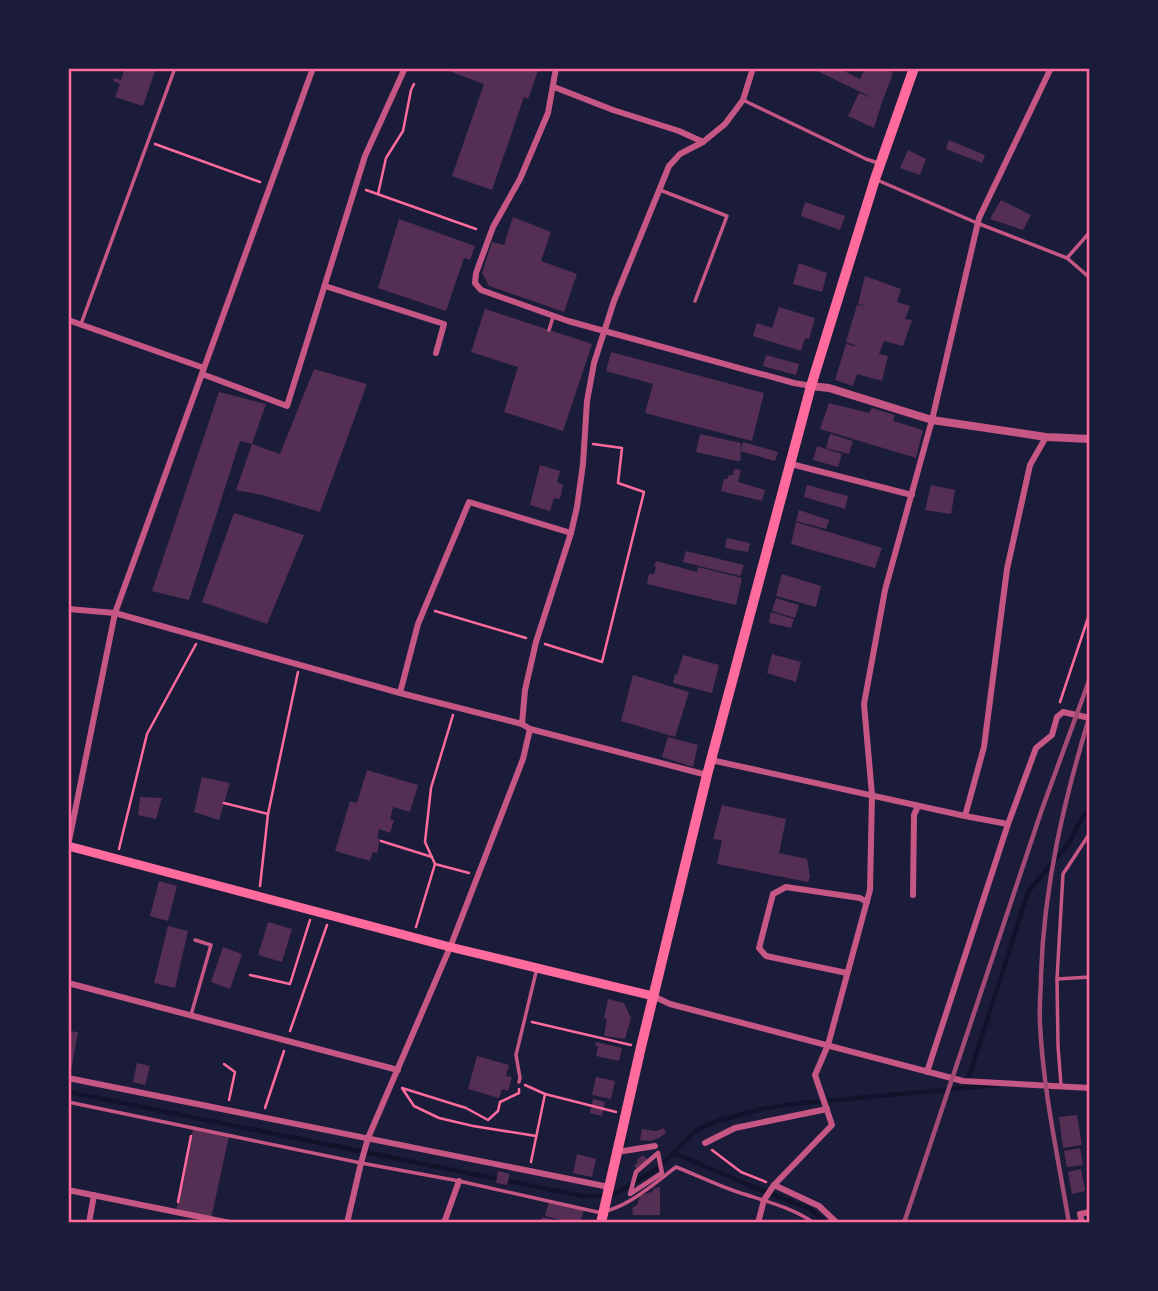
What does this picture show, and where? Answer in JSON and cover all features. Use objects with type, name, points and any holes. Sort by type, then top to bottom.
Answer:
[{"type":"main road","points":[[601,1223],[707,775],[811,386],[875,179],[914,68]]},
{"type":"main road","points":[[68,846],[450,947],[653,996]]},
{"type":"street","points":[[68,846],[114,613],[313,68]]},
{"type":"street","points":[[68,320],[287,406],[365,156],[405,68]]},
{"type":"street","points":[[556,68],[548,113],[520,178],[493,227],[476,273],[475,283],[481,290],[553,317],[605,332],[781,380],[829,388],[932,420],[1046,437],[1090,439]]},
{"type":"street","points":[[522,724],[525,690],[536,642],[577,507],[587,401],[594,363],[614,301],[669,166],[680,154],[703,142],[725,124],[743,100],[753,68]]},
{"type":"street","points":[[758,1223],[765,1198],[774,1185],[832,1125],[815,1075],[828,1045],[870,890],[872,795],[864,704],[885,590],[932,420],[977,223],[1051,68]]},
{"type":"street","points":[[554,87],[703,142]]},
{"type":"street","points":[[325,286],[444,324],[436,353]]},
{"type":"street","points":[[965,816],[984,747],[1007,569],[1030,465],[1046,437]]},
{"type":"street","points":[[791,464],[912,495]]},
{"type":"street","points":[[400,693],[418,624],[469,502],[571,533]]},
{"type":"street","points":[[68,609],[114,613],[455,708],[522,724],[530,729],[707,775]]},
{"type":"street","points":[[927,1072],[1008,824],[1036,748],[1052,735],[1060,713],[1090,718]]},
{"type":"street","points":[[347,1223],[368,1138],[450,947],[523,759],[530,729]]},
{"type":"street","points":[[711,760],[1008,824]]},
{"type":"street","points":[[913,895],[914,815],[918,806]]},
{"type":"street","points":[[847,973],[766,956],[759,948],[770,908],[774,894],[786,887],[860,898],[867,902]]},
{"type":"street","points":[[68,983],[398,1070]]},
{"type":"street","points":[[653,996],[670,1003],[962,1081],[1090,1088]]},
{"type":"street","points":[[68,1078],[529,1171],[608,1193]]},
{"type":"street","points":[[705,1143],[735,1128],[827,1109]]},
{"type":"street","points":[[617,1152],[655,1146]]},
{"type":"street","points":[[658,1153],[662,1173],[630,1194],[636,1172],[658,1153]]},
{"type":"street","points":[[444,1223],[458,1181]]},
{"type":"street","points":[[774,1185],[819,1206],[837,1223]]},
{"type":"street","points":[[68,1190],[230,1223]]},
{"type":"street","points":[[89,1223],[94,1195]]},
{"type":"street","points":[[1082,1223],[1080,1214],[1090,1212]]},
{"type":"lane","points":[[81,324],[175,68]]},
{"type":"lane","points":[[743,100],[880,164]]},
{"type":"lane","points":[[875,179],[1067,258],[1090,278]]},
{"type":"lane","points":[[660,190],[727,216],[695,301]]},
{"type":"lane","points":[[1067,258],[1090,232]]},
{"type":"lane","points":[[549,330],[553,317]]},
{"type":"lane","points":[[1061,1087],[1057,979],[1063,874],[1090,833]]},
{"type":"lane","points":[[191,1015],[211,945],[195,940]]},
{"type":"lane","points":[[519,1082],[516,1055],[537,968]]},
{"type":"lane","points":[[1057,979],[1090,977]]},
{"type":"lane","points":[[68,1102],[604,1212],[641,1193],[676,1167],[732,1190],[765,1198],[814,1223]]},
{"type":"path","points":[[378,194],[386,158],[403,131],[414,84]]},
{"type":"path","points":[[148,141],[270,186]]},
{"type":"path","points":[[356,187],[476,229]]},
{"type":"path","points":[[425,608],[602,662],[644,492],[618,483],[622,448],[584,442]]},
{"type":"path","points":[[1060,713],[1059,706],[1090,612]]},
{"type":"path","points":[[116,859],[148,734],[199,637]]},
{"type":"path","points":[[259,896],[268,814],[299,665]]},
{"type":"path","points":[[413,937],[435,864],[425,842],[431,788],[455,708]]},
{"type":"path","points":[[224,803],[268,814]]},
{"type":"path","points":[[382,841],[432,857]]},
{"type":"path","points":[[435,864],[478,875]]},
{"type":"path","points":[[250,975],[290,984],[313,910]]},
{"type":"path","points":[[262,1117],[330,915]]},
{"type":"path","points":[[525,1020],[641,1047]]},
{"type":"path","points":[[224,1064],[235,1072],[227,1110]]},
{"type":"path","points":[[536,1136],[439,1118],[414,1106],[402,1088],[467,1108],[488,1120],[498,1111],[500,1102],[519,1093],[519,1082],[545,1094],[626,1115]]},
{"type":"path","points":[[529,1171],[545,1094]]},
{"type":"path","points":[[176,1212],[193,1129]]},
{"type":"path","points":[[705,1143],[741,1172],[774,1185]]},
{"type":"building","points":[[125,68],[156,68],[143,106],[115,97],[120,84],[113,81],[114,78],[121,80]]},
{"type":"building","points":[[441,68],[529,68],[538,71],[528,99],[524,97],[492,190],[452,176],[484,84]]},
{"type":"building","points":[[811,68],[838,68],[860,79],[865,68],[882,68],[893,73],[874,128],[848,116],[859,93],[873,98]]},
{"type":"building","points":[[949,140],[985,155],[982,163],[946,149]]},
{"type":"building","points":[[908,150],[926,159],[920,175],[900,168]]},
{"type":"building","points":[[1001,200],[1031,215],[1023,230],[990,219]]},
{"type":"building","points":[[805,202],[845,216],[840,230],[801,216]]},
{"type":"building","points":[[513,217],[551,232],[541,261],[577,274],[564,312],[489,286],[482,273],[492,242],[504,245]]},
{"type":"building","points":[[399,219],[475,246],[470,260],[464,258],[446,311],[378,288]]},
{"type":"building","points":[[799,263],[827,273],[822,292],[793,284]]},
{"type":"building","points":[[865,276],[901,289],[897,302],[910,306],[905,319],[912,320],[903,346],[884,341],[879,354],[888,356],[882,381],[857,374],[853,386],[835,380],[846,344],[860,347],[846,342],[857,305],[866,306],[858,304]]},
{"type":"building","points":[[779,307],[815,318],[809,339],[805,338],[801,351],[753,336],[757,323],[772,328]]},
{"type":"building","points":[[485,309],[592,344],[563,431],[504,412],[518,367],[471,352]]},
{"type":"building","points":[[611,352],[764,393],[752,441],[645,413],[653,384],[606,371]]},
{"type":"building","points":[[766,355],[799,364],[796,375],[763,366]]},
{"type":"building","points":[[314,369],[367,384],[320,512],[236,490],[252,444],[280,454]]},
{"type":"building","points":[[219,392],[266,404],[252,444],[240,441],[189,600],[152,591]]},
{"type":"building","points":[[829,403],[869,413],[872,408],[895,415],[893,421],[923,430],[916,458],[820,429]]},
{"type":"building","points":[[700,434],[741,443],[741,460],[696,452]]},
{"type":"building","points":[[830,434],[853,441],[849,454],[826,448]]},
{"type":"building","points":[[743,442],[778,452],[775,461],[740,451]]},
{"type":"building","points":[[817,446],[842,454],[838,467],[813,460]]},
{"type":"building","points":[[540,465],[560,471],[557,482],[563,485],[560,499],[554,498],[550,511],[530,505]]},
{"type":"building","points":[[734,469],[741,470],[738,482],[765,490],[762,501],[721,491],[724,479],[733,475]]},
{"type":"building","points":[[807,485],[848,496],[845,509],[804,497]]},
{"type":"building","points":[[931,485],[955,490],[951,514],[925,510]]},
{"type":"building","points":[[799,510],[829,520],[826,529],[796,521]]},
{"type":"building","points":[[234,513],[304,535],[267,624],[202,602]]},
{"type":"building","points":[[796,522],[882,548],[875,568],[791,544]]},
{"type":"building","points":[[727,538],[750,543],[748,552],[725,548]]},
{"type":"building","points":[[686,551],[744,565],[740,576],[683,562]]},
{"type":"building","points":[[656,561],[697,572],[698,567],[742,578],[736,605],[647,584],[649,574],[654,574]]},
{"type":"building","points":[[782,574],[821,586],[816,607],[776,596]]},
{"type":"building","points":[[776,598],[799,605],[795,618],[772,611]]},
{"type":"building","points":[[771,612],[794,619],[791,628],[769,623]]},
{"type":"building","points":[[772,654],[801,662],[796,682],[767,673]]},
{"type":"building","points":[[683,655],[719,665],[712,693],[673,683]]},
{"type":"building","points":[[633,675],[689,692],[675,737],[621,721]]},
{"type":"building","points":[[668,737],[698,745],[693,767],[662,757]]},
{"type":"building","points":[[367,770],[418,785],[410,812],[393,807],[390,819],[394,820],[390,833],[379,829],[377,853],[373,852],[370,861],[335,851],[350,801],[357,803]]},
{"type":"building","points":[[202,777],[230,783],[219,820],[194,812]]},
{"type":"building","points":[[140,797],[162,798],[156,819],[138,815]]},
{"type":"building","points":[[722,805],[786,819],[779,853],[807,859],[810,877],[808,882],[717,864],[722,840],[713,839]]},
{"type":"building","points":[[159,881],[177,886],[168,921],[150,916]]},
{"type":"building","points":[[268,922],[292,929],[282,962],[258,955]]},
{"type":"building","points":[[168,926],[188,931],[175,988],[154,983]]},
{"type":"building","points":[[223,947],[242,954],[230,989],[211,982]]},
{"type":"building","points":[[608,999],[624,1003],[631,1018],[625,1039],[604,1036]]},
{"type":"building","points":[[68,1031],[78,1032],[70,1077],[68,1077]]},
{"type":"building","points":[[596,1042],[622,1048],[619,1061],[596,1056]]},
{"type":"building","points":[[477,1056],[509,1065],[506,1076],[512,1077],[508,1091],[502,1089],[499,1098],[468,1089]]},
{"type":"building","points":[[137,1063],[150,1066],[145,1085],[133,1082]]},
{"type":"building","points":[[596,1077],[615,1081],[611,1099],[592,1095]]},
{"type":"building","points":[[593,1099],[605,1102],[602,1116],[590,1113]]},
{"type":"building","points":[[1077,1115],[1082,1145],[1063,1148],[1059,1117]]},
{"type":"building","points":[[664,1128],[666,1133],[659,1138],[640,1140],[642,1129],[656,1131]]},
{"type":"building","points":[[193,1129],[229,1136],[211,1219],[176,1212]]},
{"type":"building","points":[[1080,1148],[1083,1165],[1067,1167],[1064,1151]]},
{"type":"building","points":[[577,1154],[596,1159],[592,1177],[573,1173]]},
{"type":"building","points":[[643,1155],[648,1160],[638,1170],[634,1166]]},
{"type":"building","points":[[1081,1169],[1085,1191],[1072,1194],[1068,1172]]},
{"type":"building","points":[[498,1171],[510,1174],[507,1185],[496,1183]]},
{"type":"building","points":[[660,1187],[660,1215],[633,1215],[632,1208],[637,1205],[640,1196]]},
{"type":"building","points":[[549,1202],[584,1210],[580,1223],[545,1216]]},
{"type":"building","points":[[542,1217],[563,1222],[563,1223],[540,1223]]},
{"type":"waterway","points":[[965,1089],[1028,892],[1068,844],[1085,813]]},
{"type":"waterway","points":[[68,1092],[582,1196],[611,1196],[657,1169],[698,1129],[717,1121],[792,1104],[998,1085]]},
{"type":"waterway","points":[[674,1153],[810,1209],[827,1223]]},
{"type":"railway","points":[[904,1223],[1041,812],[1090,678]]},
{"type":"railway","points":[[1069,1223],[1044,1073],[1040,1017],[1041,975],[1046,908],[1057,843],[1090,715]]}]
